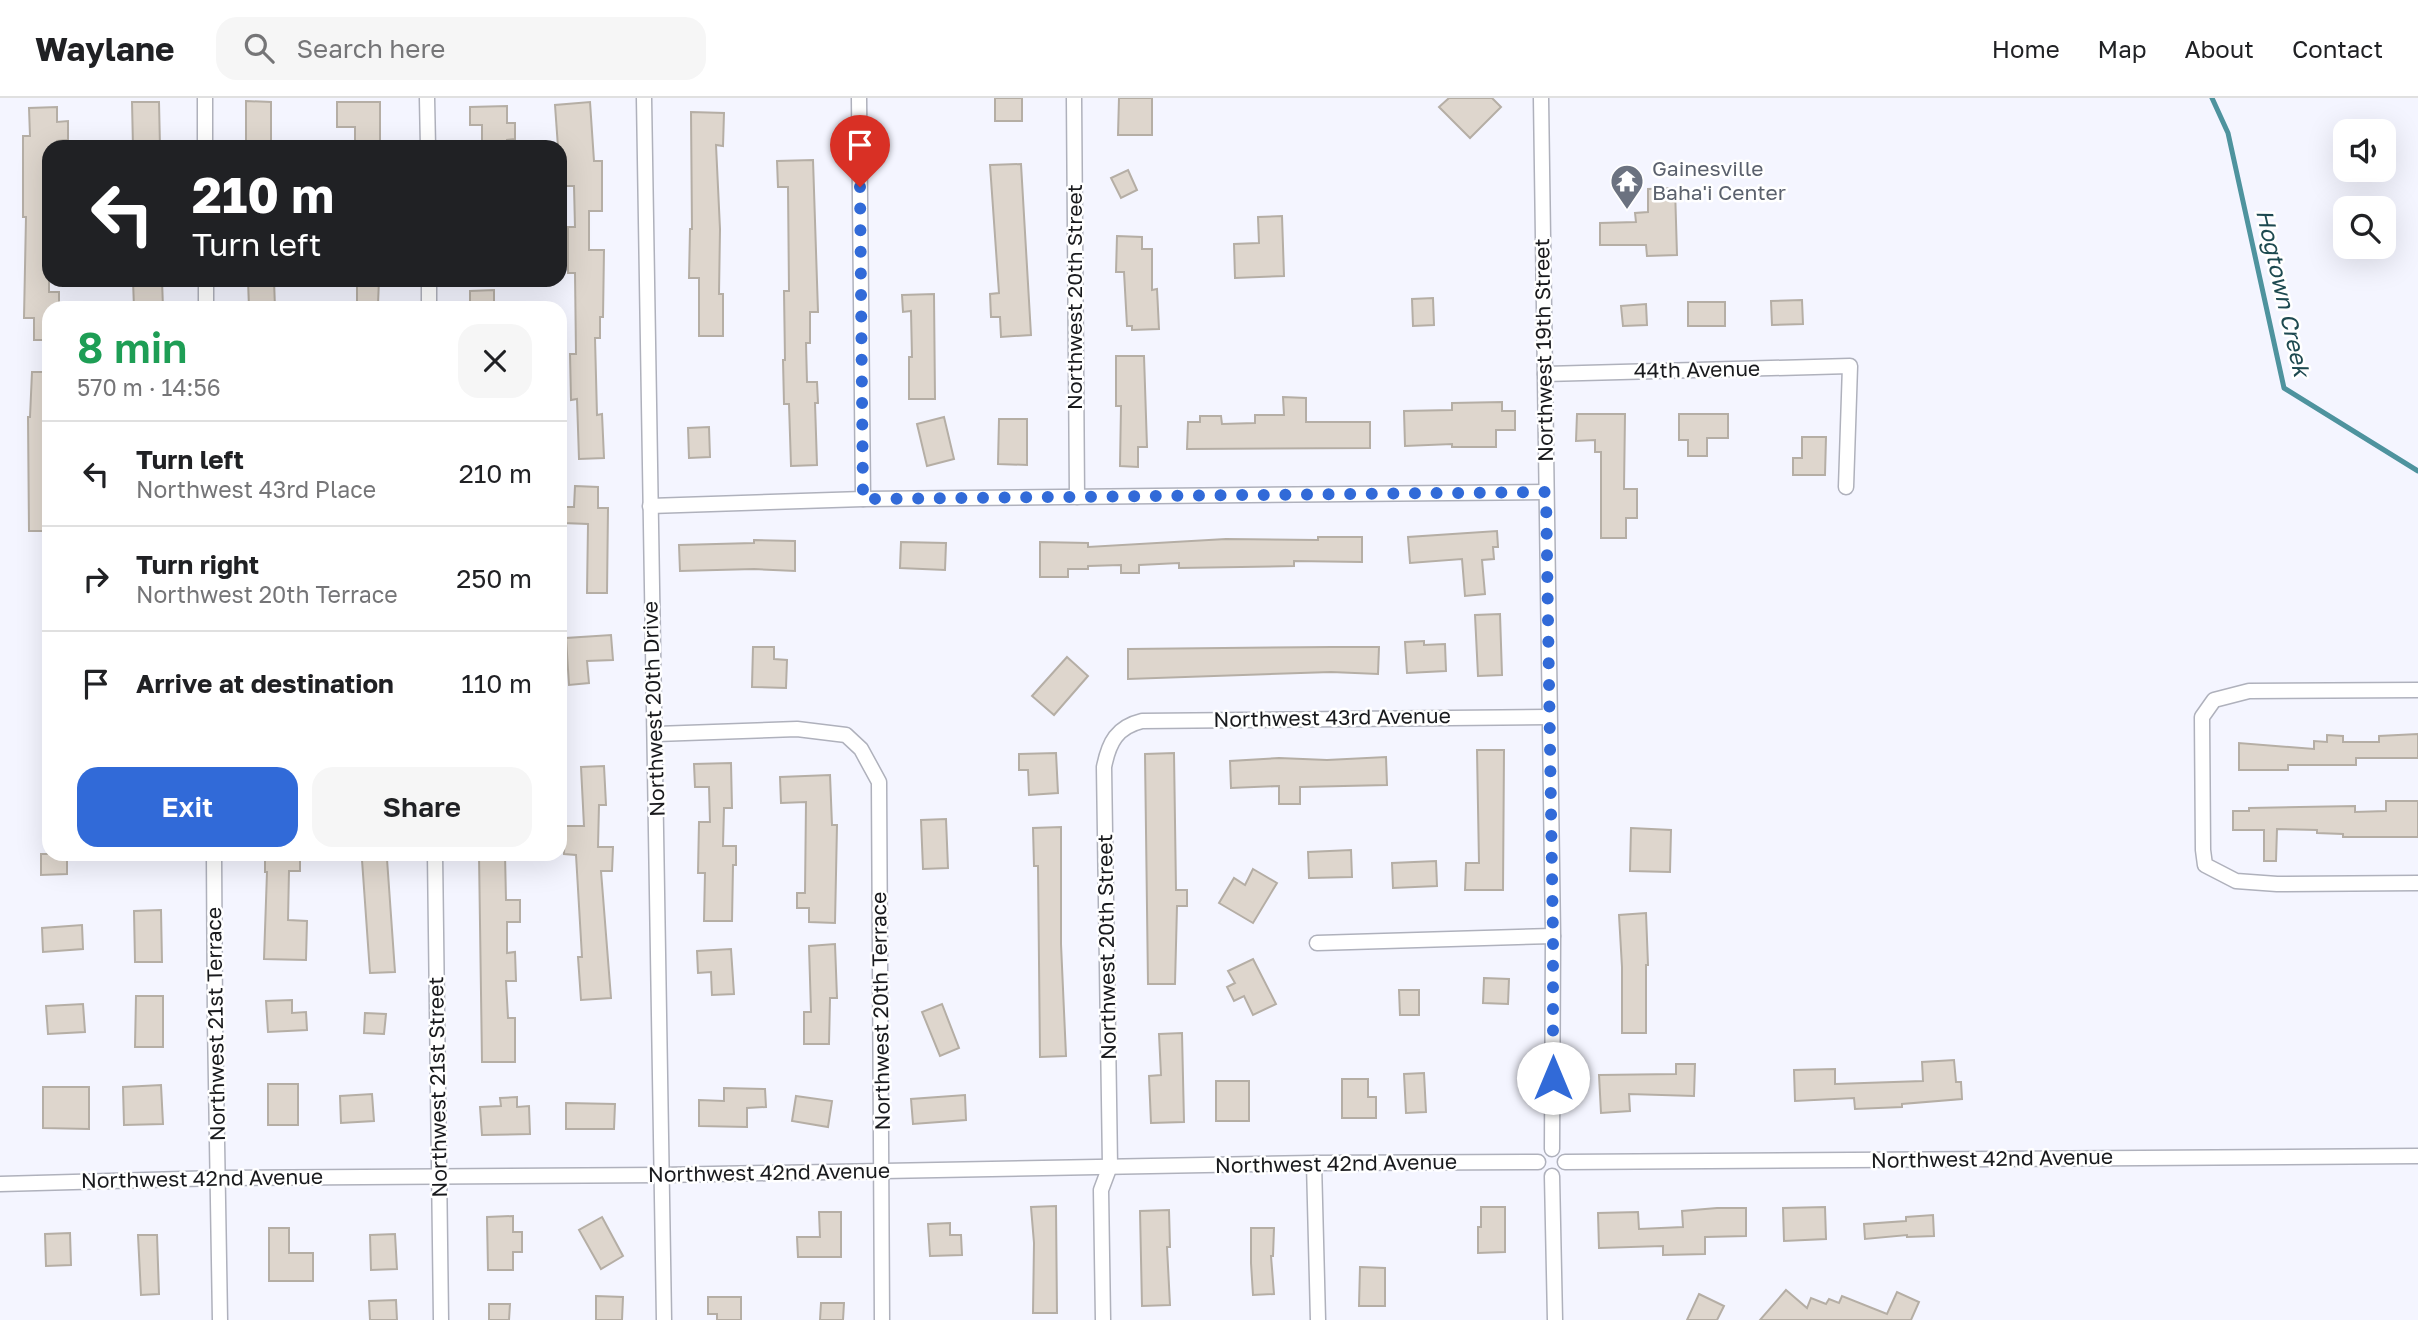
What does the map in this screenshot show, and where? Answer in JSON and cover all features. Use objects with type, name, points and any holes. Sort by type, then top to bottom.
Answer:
[{"type":"street","points":[[205,98],[205,140]]},
{"type":"street","points":[[427,98],[428,140]]},
{"type":"street","name":"Northwest 20th Drive","points":[[644,98],[664,1320]]},
{"type":"street","points":[[859,98],[863,499]]},
{"type":"street","name":"Northwest 20th Street","points":[[1074,98],[1077,497]]},
{"type":"street","name":"Northwest 19th Street","points":[[1541,98],[1553,936],[1552,1149]]},
{"type":"street","name":"44th Avenue","points":[[1545,374],[1850,366],[1846,487]]},
{"type":"street","points":[[650,506],[863,499],[1546,492]]},
{"type":"street","points":[[2418,690],[2249,691],[2214,700],[2202,717],[2203,850],[2206,865],[2236,881],[2277,884],[2418,883]]},
{"type":"street","name":"Northwest 43rd Avenue","points":[[1118,732],[1130,724],[1142,721],[1549,716]]},
{"type":"street","name":"Northwest 20th Terrace","points":[[656,734],[797,729],[846,735],[861,749],[879,782],[882,1320]]},
{"type":"street","name":"Northwest 20th Street","points":[[1103,1320],[1101,1190],[1110,1166],[1104,766],[1108,748],[1118,732]]},
{"type":"street","name":"Northwest 21st Terrace","points":[[214,861],[220,1320]]},
{"type":"street","name":"Northwest 21st Street","points":[[435,861],[441,1320]]},
{"type":"street","points":[[1317,943],[1553,936]]},
{"type":"street","points":[[1552,1149],[1561,1152],[1566,1162],[1561,1172],[1552,1176],[1542,1172],[1538,1162],[1542,1153],[1552,1149]]},
{"type":"street","name":"Northwest 42nd Avenue","points":[[1566,1162],[2418,1156]]},
{"type":"street","name":"Northwest 42nd Avenue","points":[[0,1184],[219,1178],[662,1175],[1110,1166],[1538,1162]]},
{"type":"street","points":[[1314,1163],[1318,1320]]},
{"type":"street","points":[[1552,1176],[1555,1320]]},
{"type":"building","points":[[995,98],[1022,98],[1022,121],[995,121]]},
{"type":"building","points":[[1119,98],[1152,98],[1152,135],[1118,135]]},
{"type":"building","points":[[1449,98],[1492,98],[1501,107],[1470,138],[1439,107]]},
{"type":"building","points":[[246,101],[271,102],[271,140],[246,140]]},
{"type":"building","points":[[132,102],[159,102],[160,140],[133,140]]},
{"type":"building","points":[[337,102],[380,102],[380,140],[355,140],[355,127],[337,127]]},
{"type":"building","points":[[590,102],[594,161],[602,161],[602,211],[589,211],[589,250],[604,250],[603,317],[600,317],[600,338],[595,338],[597,415],[602,414],[604,458],[579,459],[577,399],[571,400],[570,354],[576,354],[575,273],[568,273],[568,227],[575,227],[574,186],[567,186],[567,140],[558,140],[555,105]]},
{"type":"building","points":[[507,106],[507,123],[515,123],[515,139],[482,140],[482,125],[470,125],[470,107]]},
{"type":"building","points":[[57,107],[57,122],[68,121],[68,140],[42,140],[42,287],[49,287],[49,292],[59,292],[59,301],[42,301],[42,340],[34,340],[34,318],[24,318],[26,217],[23,217],[23,136],[30,136],[29,108]]},
{"type":"building","points":[[691,112],[724,113],[723,146],[716,145],[720,229],[719,294],[723,294],[723,336],[699,336],[699,278],[689,278],[692,229]]},
{"type":"building","points":[[813,160],[818,312],[810,312],[810,343],[806,343],[807,382],[817,382],[817,465],[791,466],[789,404],[784,404],[783,360],[784,291],[789,291],[788,187],[778,187],[777,161]]},
{"type":"building","points":[[1021,164],[1031,335],[1001,337],[1000,317],[991,317],[990,294],[999,293],[990,165]]},
{"type":"building","points":[[1128,170],[1137,190],[1121,198],[1111,178]]},
{"type":"building","points":[[1675,188],[1677,255],[1647,256],[1646,245],[1600,245],[1600,223],[1636,222],[1635,213],[1648,212],[1648,189]]},
{"type":"building","points":[[1282,216],[1284,276],[1235,278],[1234,244],[1259,243],[1258,217]]},
{"type":"building","points":[[1117,236],[1142,237],[1142,249],[1152,249],[1152,290],[1157,289],[1159,329],[1132,330],[1132,326],[1127,326],[1124,272],[1116,272]]},
{"type":"building","points":[[133,287],[162,287],[163,301],[134,301]]},
{"type":"building","points":[[248,287],[274,287],[275,301],[249,301]]},
{"type":"building","points":[[357,287],[379,287],[378,301],[357,301]]},
{"type":"building","points":[[494,290],[494,301],[470,301],[470,291]]},
{"type":"building","points":[[934,294],[935,399],[909,399],[911,311],[903,312],[902,295]]},
{"type":"building","points":[[1433,298],[1434,325],[1413,326],[1412,299]]},
{"type":"building","points":[[1802,300],[1803,324],[1772,325],[1771,301]]},
{"type":"building","points":[[1688,302],[1725,302],[1725,326],[1688,326]]},
{"type":"building","points":[[1646,304],[1647,325],[1623,326],[1621,306]]},
{"type":"building","points":[[1116,356],[1144,356],[1147,447],[1138,447],[1138,467],[1120,466],[1121,406],[1116,406]]},
{"type":"building","points":[[32,372],[42,372],[42,531],[29,531]]},
{"type":"building","points":[[1283,397],[1306,398],[1306,422],[1370,422],[1370,448],[1187,449],[1188,422],[1200,422],[1200,416],[1221,416],[1222,424],[1255,423],[1255,415],[1284,415]]},
{"type":"building","points":[[1502,402],[1502,411],[1515,411],[1515,430],[1496,430],[1496,447],[1452,447],[1452,444],[1405,446],[1404,411],[1452,410],[1452,403]]},
{"type":"building","points":[[1577,414],[1625,414],[1624,489],[1637,489],[1637,518],[1626,518],[1626,538],[1601,538],[1601,452],[1595,452],[1595,440],[1576,441]]},
{"type":"building","points":[[1679,414],[1728,414],[1728,438],[1707,438],[1707,456],[1688,456],[1688,440],[1679,440]]},
{"type":"building","points":[[944,417],[954,459],[927,466],[917,424]]},
{"type":"building","points":[[999,419],[1027,419],[1027,465],[998,464]]},
{"type":"building","points":[[709,427],[710,457],[689,458],[688,428]]},
{"type":"building","points":[[1802,437],[1826,437],[1825,475],[1793,475],[1793,458],[1802,458]]},
{"type":"building","points":[[575,486],[598,487],[598,508],[608,508],[607,593],[587,593],[588,524],[567,523],[567,507],[574,507]]},
{"type":"building","points":[[1497,531],[1498,547],[1493,547],[1494,559],[1482,560],[1485,594],[1465,596],[1462,559],[1410,563],[1408,537]]},
{"type":"building","points":[[1318,537],[1362,537],[1362,562],[1294,561],[1294,566],[1179,568],[1179,563],[1139,565],[1139,573],[1121,573],[1121,565],[1088,566],[1088,569],[1068,569],[1068,577],[1040,577],[1040,542],[1088,543],[1088,547],[1226,539],[1318,540]]},
{"type":"building","points":[[754,540],[795,541],[795,571],[680,571],[679,545],[754,543]]},
{"type":"building","points":[[901,542],[946,543],[945,570],[900,568]]},
{"type":"building","points":[[1500,614],[1502,675],[1478,676],[1475,615]]},
{"type":"building","points":[[611,635],[613,660],[587,661],[589,683],[569,685],[567,638]]},
{"type":"building","points":[[1424,641],[1424,645],[1445,644],[1446,671],[1407,673],[1405,642]]},
{"type":"building","points":[[753,647],[774,647],[774,659],[787,660],[786,688],[752,687]]},
{"type":"building","points":[[1379,647],[1378,674],[1331,672],[1128,679],[1128,649]]},
{"type":"building","points":[[1067,657],[1088,676],[1054,715],[1032,696]]},
{"type":"building","points":[[2418,734],[2418,758],[2356,758],[2356,765],[2288,765],[2288,770],[2239,770],[2239,743],[2314,749],[2314,741],[2327,742],[2327,735],[2343,736],[2343,742],[2379,742],[2379,736]]},
{"type":"building","points":[[1477,750],[1504,750],[1503,890],[1465,890],[1466,863],[1479,863]]},
{"type":"building","points":[[1056,753],[1058,793],[1029,795],[1028,770],[1019,770],[1019,754]]},
{"type":"building","points":[[1174,753],[1176,890],[1187,890],[1187,906],[1177,906],[1175,984],[1148,984],[1145,754]]},
{"type":"building","points":[[1386,757],[1387,785],[1300,787],[1300,804],[1279,804],[1279,786],[1231,788],[1230,761]]},
{"type":"building","points":[[731,763],[732,808],[724,808],[723,846],[736,846],[732,921],[704,921],[705,873],[698,873],[699,822],[710,822],[709,787],[695,787],[694,764]]},
{"type":"building","points":[[604,766],[606,805],[599,805],[598,847],[613,847],[612,871],[601,871],[611,998],[581,1000],[578,957],[582,957],[576,855],[567,854],[567,826],[584,826],[581,767]]},
{"type":"building","points":[[830,775],[832,825],[837,825],[835,923],[809,922],[809,908],[797,908],[797,893],[805,893],[806,802],[781,803],[780,777]]},
{"type":"building","points":[[2386,801],[2418,801],[2418,837],[2343,837],[2343,834],[2317,833],[2317,830],[2277,829],[2276,861],[2264,861],[2264,830],[2233,830],[2233,811],[2249,811],[2249,808],[2355,806],[2355,812],[2386,811]]},
{"type":"building","points":[[946,819],[948,868],[923,869],[921,820]]},
{"type":"building","points":[[1061,827],[1061,944],[1066,1056],[1040,1057],[1038,866],[1034,866],[1033,828]]},
{"type":"building","points":[[1631,828],[1671,830],[1670,872],[1630,871]]},
{"type":"building","points":[[1351,850],[1352,877],[1309,878],[1308,852]]},
{"type":"building","points":[[41,854],[42,861],[67,861],[67,874],[41,875]]},
{"type":"building","points":[[265,861],[300,861],[300,871],[289,871],[288,920],[307,921],[306,960],[264,959]]},
{"type":"building","points":[[362,861],[387,861],[395,972],[370,973]]},
{"type":"building","points":[[479,861],[505,861],[506,900],[520,900],[520,922],[507,922],[507,953],[515,952],[516,981],[506,981],[508,1018],[515,1018],[515,1062],[482,1062]]},
{"type":"building","points":[[1436,861],[1437,886],[1393,888],[1392,863]]},
{"type":"building","points":[[1253,869],[1277,883],[1253,923],[1219,903],[1234,878],[1245,885]]},
{"type":"building","points":[[161,910],[162,962],[135,962],[134,911]]},
{"type":"building","points":[[1646,913],[1646,1033],[1622,1033],[1619,915]]},
{"type":"building","points":[[82,925],[83,949],[43,952],[42,928]]},
{"type":"building","points":[[835,944],[837,998],[830,998],[829,1044],[804,1044],[804,1012],[811,1012],[809,946]]},
{"type":"building","points":[[731,949],[734,994],[712,995],[711,972],[698,973],[697,951]]},
{"type":"building","points":[[1253,959],[1276,1004],[1253,1015],[1244,996],[1234,1001],[1227,987],[1235,983],[1228,971]]},
{"type":"building","points":[[1484,978],[1509,979],[1508,1004],[1483,1003]]},
{"type":"building","points":[[1399,990],[1419,990],[1419,1015],[1400,1015]]},
{"type":"building","points":[[136,996],[163,996],[163,1047],[135,1047]]},
{"type":"building","points":[[292,1000],[292,1013],[306,1012],[307,1030],[268,1032],[266,1001]]},
{"type":"building","points":[[83,1004],[85,1032],[48,1034],[46,1006]]},
{"type":"building","points":[[942,1004],[959,1048],[940,1056],[922,1012]]},
{"type":"building","points":[[365,1013],[386,1014],[384,1034],[364,1033]]},
{"type":"building","points":[[1182,1033],[1184,1122],[1151,1123],[1149,1076],[1161,1075],[1159,1034]]},
{"type":"building","points":[[1954,1060],[1956,1082],[1961,1082],[1962,1099],[1902,1104],[1902,1107],[1855,1109],[1854,1098],[1795,1101],[1794,1070],[1835,1069],[1835,1084],[1923,1081],[1922,1062]]},
{"type":"building","points":[[1676,1064],[1695,1064],[1694,1096],[1629,1094],[1630,1111],[1601,1113],[1599,1075],[1676,1074]]},
{"type":"building","points":[[1424,1073],[1426,1112],[1406,1113],[1404,1074]]},
{"type":"building","points":[[1342,1079],[1368,1079],[1368,1097],[1376,1097],[1376,1118],[1342,1118]]},
{"type":"building","points":[[1216,1081],[1249,1081],[1249,1121],[1216,1121]]},
{"type":"building","points":[[268,1084],[298,1084],[298,1125],[268,1125]]},
{"type":"building","points":[[161,1085],[163,1124],[124,1125],[123,1087]]},
{"type":"building","points":[[43,1087],[89,1087],[89,1129],[43,1128]]},
{"type":"building","points":[[724,1088],[765,1089],[766,1107],[747,1108],[747,1127],[699,1126],[699,1100],[724,1101]]},
{"type":"building","points":[[372,1094],[374,1121],[341,1123],[340,1096]]},
{"type":"building","points":[[965,1095],[966,1120],[913,1124],[911,1099]]},
{"type":"building","points":[[796,1096],[832,1101],[828,1127],[792,1121]]},
{"type":"building","points":[[517,1097],[517,1107],[529,1106],[530,1134],[482,1135],[480,1107],[501,1106],[500,1098]]},
{"type":"building","points":[[566,1103],[615,1104],[614,1129],[566,1129]]},
{"type":"building","points":[[1056,1206],[1057,1313],[1033,1313],[1034,1243],[1031,1207]]},
{"type":"building","points":[[1481,1207],[1505,1207],[1505,1252],[1478,1253]]},
{"type":"building","points":[[1825,1207],[1826,1239],[1784,1241],[1783,1208]]},
{"type":"building","points":[[1746,1208],[1746,1236],[1705,1237],[1705,1254],[1663,1255],[1663,1246],[1599,1248],[1598,1213],[1638,1212],[1639,1229],[1683,1227],[1682,1211]]},
{"type":"building","points":[[1169,1210],[1170,1247],[1167,1247],[1170,1305],[1142,1306],[1140,1211]]},
{"type":"building","points":[[819,1212],[841,1212],[841,1257],[798,1257],[797,1237],[820,1237]]},
{"type":"building","points":[[1933,1215],[1934,1236],[1907,1235],[1865,1239],[1864,1224],[1906,1221],[1906,1217]]},
{"type":"building","points":[[513,1216],[513,1232],[522,1232],[522,1252],[513,1252],[513,1270],[488,1270],[487,1217]]},
{"type":"building","points":[[602,1217],[623,1256],[601,1269],[579,1230]]},
{"type":"building","points":[[950,1223],[950,1235],[961,1235],[962,1255],[930,1256],[928,1224]]},
{"type":"building","points":[[269,1228],[289,1228],[289,1253],[313,1253],[313,1281],[269,1281]]},
{"type":"building","points":[[1251,1228],[1274,1228],[1271,1256],[1274,1294],[1253,1295]]},
{"type":"building","points":[[70,1233],[71,1265],[46,1266],[45,1234]]},
{"type":"building","points":[[395,1234],[397,1269],[371,1270],[370,1235]]},
{"type":"building","points":[[138,1235],[157,1235],[159,1294],[141,1295]]},
{"type":"building","points":[[1360,1267],[1385,1268],[1385,1306],[1359,1306]]},
{"type":"building","points":[[1786,1290],[1807,1308],[1811,1298],[1826,1304],[1829,1299],[1839,1303],[1842,1296],[1887,1314],[1897,1292],[1919,1302],[1911,1320],[1760,1320]]},
{"type":"building","points":[[1699,1294],[1724,1306],[1717,1320],[1687,1320]]},
{"type":"building","points":[[596,1296],[623,1297],[622,1320],[596,1320]]},
{"type":"building","points":[[708,1297],[741,1297],[741,1320],[717,1320],[717,1314],[708,1314]]},
{"type":"building","points":[[396,1300],[397,1320],[370,1320],[369,1301]]},
{"type":"building","points":[[821,1303],[844,1303],[843,1320],[820,1320]]},
{"type":"building","points":[[489,1304],[510,1304],[509,1320],[489,1320]]},
{"type":"waterway","name":"Hogtown Creek","points":[[2212,98],[2228,133],[2284,388],[2418,471]]},
{"type":"place","name":"Gainesville Baha'i Center","points":[[1627,211]]},
{"type":"route","points":[[860,187],[863,499],[1546,492],[1553,1078]]}]
